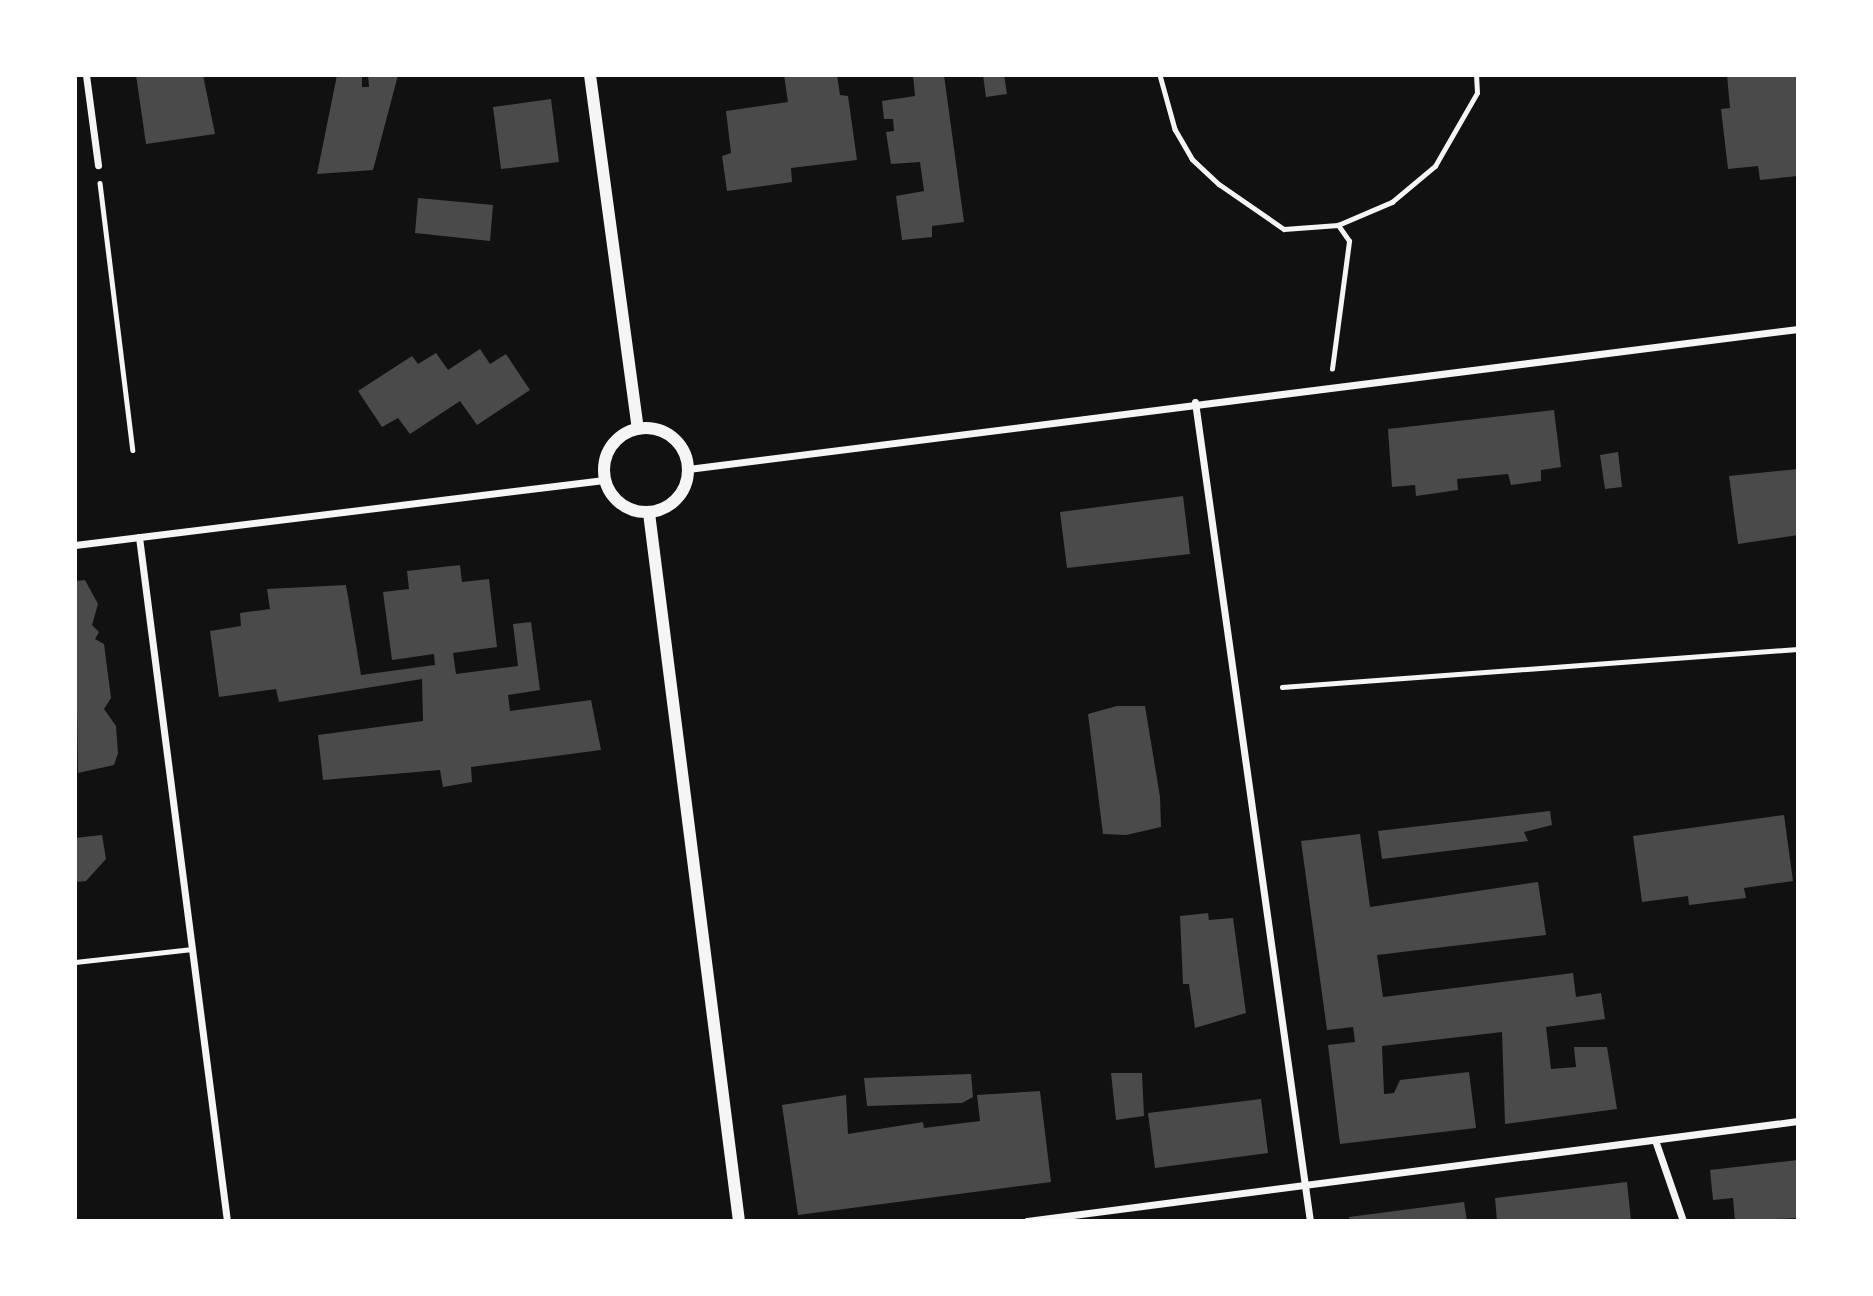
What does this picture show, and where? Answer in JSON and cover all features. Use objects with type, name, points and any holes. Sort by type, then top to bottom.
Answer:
[{"type":"street","points":[[86,75],[98,165]]},
{"type":"street","points":[[590,75],[638,429]]},
{"type":"street","points":[[688,469],[1195,402],[1798,329]]},
{"type":"street","points":[[1195,402],[1310,1221]]},
{"type":"street","points":[[638,429],[673,437],[688,469],[678,499],[649,513],[621,505],[604,480],[610,447],[638,429]]},
{"type":"street","points":[[75,545],[604,480]]},
{"type":"street","points":[[649,513],[739,1221]]},
{"type":"street","points":[[139,537],[227,1221]]},
{"type":"street","points":[[1027,1221],[1798,1121]]},
{"type":"street","points":[[1655,1140],[1683,1221]]},
{"type":"lane","points":[[75,962],[192,949]]},
{"type":"path","points":[[1160,75],[1175,129],[1192,159],[1219,184],[1284,229],[1338,225],[1392,202],[1435,166],[1477,93],[1476,75]]},
{"type":"path","points":[[98,165],[134,450]]},
{"type":"path","points":[[1329,386],[1349,241],[1338,225]]},
{"type":"path","points":[[1282,687],[1798,649]]},
{"type":"building","points":[[136,75],[203,75],[215,134],[146,144]]},
{"type":"building","points":[[337,75],[362,75],[362,87],[369,87],[368,75],[398,75],[373,170],[317,174]]},
{"type":"building","points":[[784,75],[837,75],[840,95],[848,96],[857,160],[791,168],[792,182],[727,191],[722,156],[731,153],[726,111],[788,102]]},
{"type":"building","points":[[913,75],[944,75],[964,222],[932,226],[932,237],[902,240],[896,196],[924,191],[920,162],[891,164],[886,132],[894,131],[893,119],[884,119],[882,101],[915,96]]},
{"type":"building","points":[[983,75],[1004,75],[1007,94],[986,97]]},
{"type":"building","points":[[1727,75],[1798,75],[1798,176],[1760,180],[1758,166],[1728,169],[1721,109],[1730,108]]},
{"type":"building","points":[[551,99],[559,162],[501,169],[493,107]]},
{"type":"building","points":[[418,198],[493,205],[490,241],[415,233]]},
{"type":"building","points":[[480,349],[490,364],[506,354],[530,390],[477,425],[460,401],[410,434],[398,418],[382,427],[358,391],[412,356],[418,364],[436,353],[448,370]]},
{"type":"building","points":[[1554,410],[1561,467],[1541,470],[1541,481],[1511,485],[1508,474],[1457,479],[1458,490],[1416,496],[1415,485],[1392,487],[1388,429]]},
{"type":"building","points":[[1618,452],[1622,487],[1605,489],[1600,455]]},
{"type":"building","points":[[1798,469],[1798,535],[1738,544],[1729,476]]},
{"type":"building","points":[[1183,496],[1190,554],[1067,568],[1060,512]]},
{"type":"building","points":[[460,565],[462,582],[489,579],[497,647],[453,653],[456,674],[518,666],[513,624],[531,622],[540,690],[508,695],[510,711],[591,700],[601,750],[471,767],[472,782],[443,787],[440,770],[323,780],[318,735],[423,721],[422,679],[279,702],[276,689],[219,697],[210,631],[241,626],[240,613],[270,609],[267,589],[346,585],[361,675],[435,665],[434,654],[392,660],[383,592],[409,589],[407,571]]},
{"type":"building","points":[[85,580],[98,604],[92,625],[99,632],[95,639],[104,644],[111,698],[104,709],[116,726],[118,753],[114,765],[78,773],[75,581]]},
{"type":"building","points":[[1117,706],[1145,706],[1160,797],[1161,827],[1126,835],[1103,834],[1088,714]]},
{"type":"building","points":[[1550,811],[1552,825],[1524,832],[1528,841],[1382,859],[1378,831]]},
{"type":"building","points":[[1784,815],[1793,881],[1744,888],[1746,898],[1689,905],[1688,896],[1642,902],[1633,836]]},
{"type":"building","points":[[1360,834],[1370,907],[1538,882],[1546,935],[1377,955],[1383,997],[1573,973],[1576,997],[1601,993],[1605,1019],[1546,1027],[1551,1069],[1576,1067],[1574,1047],[1607,1047],[1617,1109],[1505,1124],[1502,1032],[1382,1046],[1384,1094],[1394,1093],[1400,1080],[1469,1072],[1476,1128],[1340,1144],[1328,1045],[1355,1042],[1353,1027],[1327,1030],[1301,841]]},
{"type":"building","points":[[102,835],[106,859],[86,881],[75,882],[75,838]]},
{"type":"building","points":[[1208,913],[1209,920],[1233,918],[1246,1013],[1195,1028],[1189,984],[1183,984],[1180,916]]},
{"type":"building","points":[[1111,1073],[1142,1073],[1144,1116],[1116,1120]]},
{"type":"building","points":[[971,1074],[973,1097],[962,1103],[867,1106],[864,1078]]},
{"type":"building","points":[[1040,1091],[1051,1182],[798,1215],[782,1105],[846,1095],[848,1134],[923,1122],[924,1128],[980,1121],[977,1095]]},
{"type":"building","points":[[1261,1099],[1268,1153],[1155,1168],[1148,1113]]},
{"type":"building","points":[[1798,1160],[1798,1218],[1735,1221],[1733,1198],[1713,1200],[1710,1170]]},
{"type":"building","points":[[1627,1182],[1631,1221],[1497,1221],[1495,1198]]},
{"type":"building","points":[[1464,1202],[1467,1221],[1350,1221],[1349,1217]]}]
